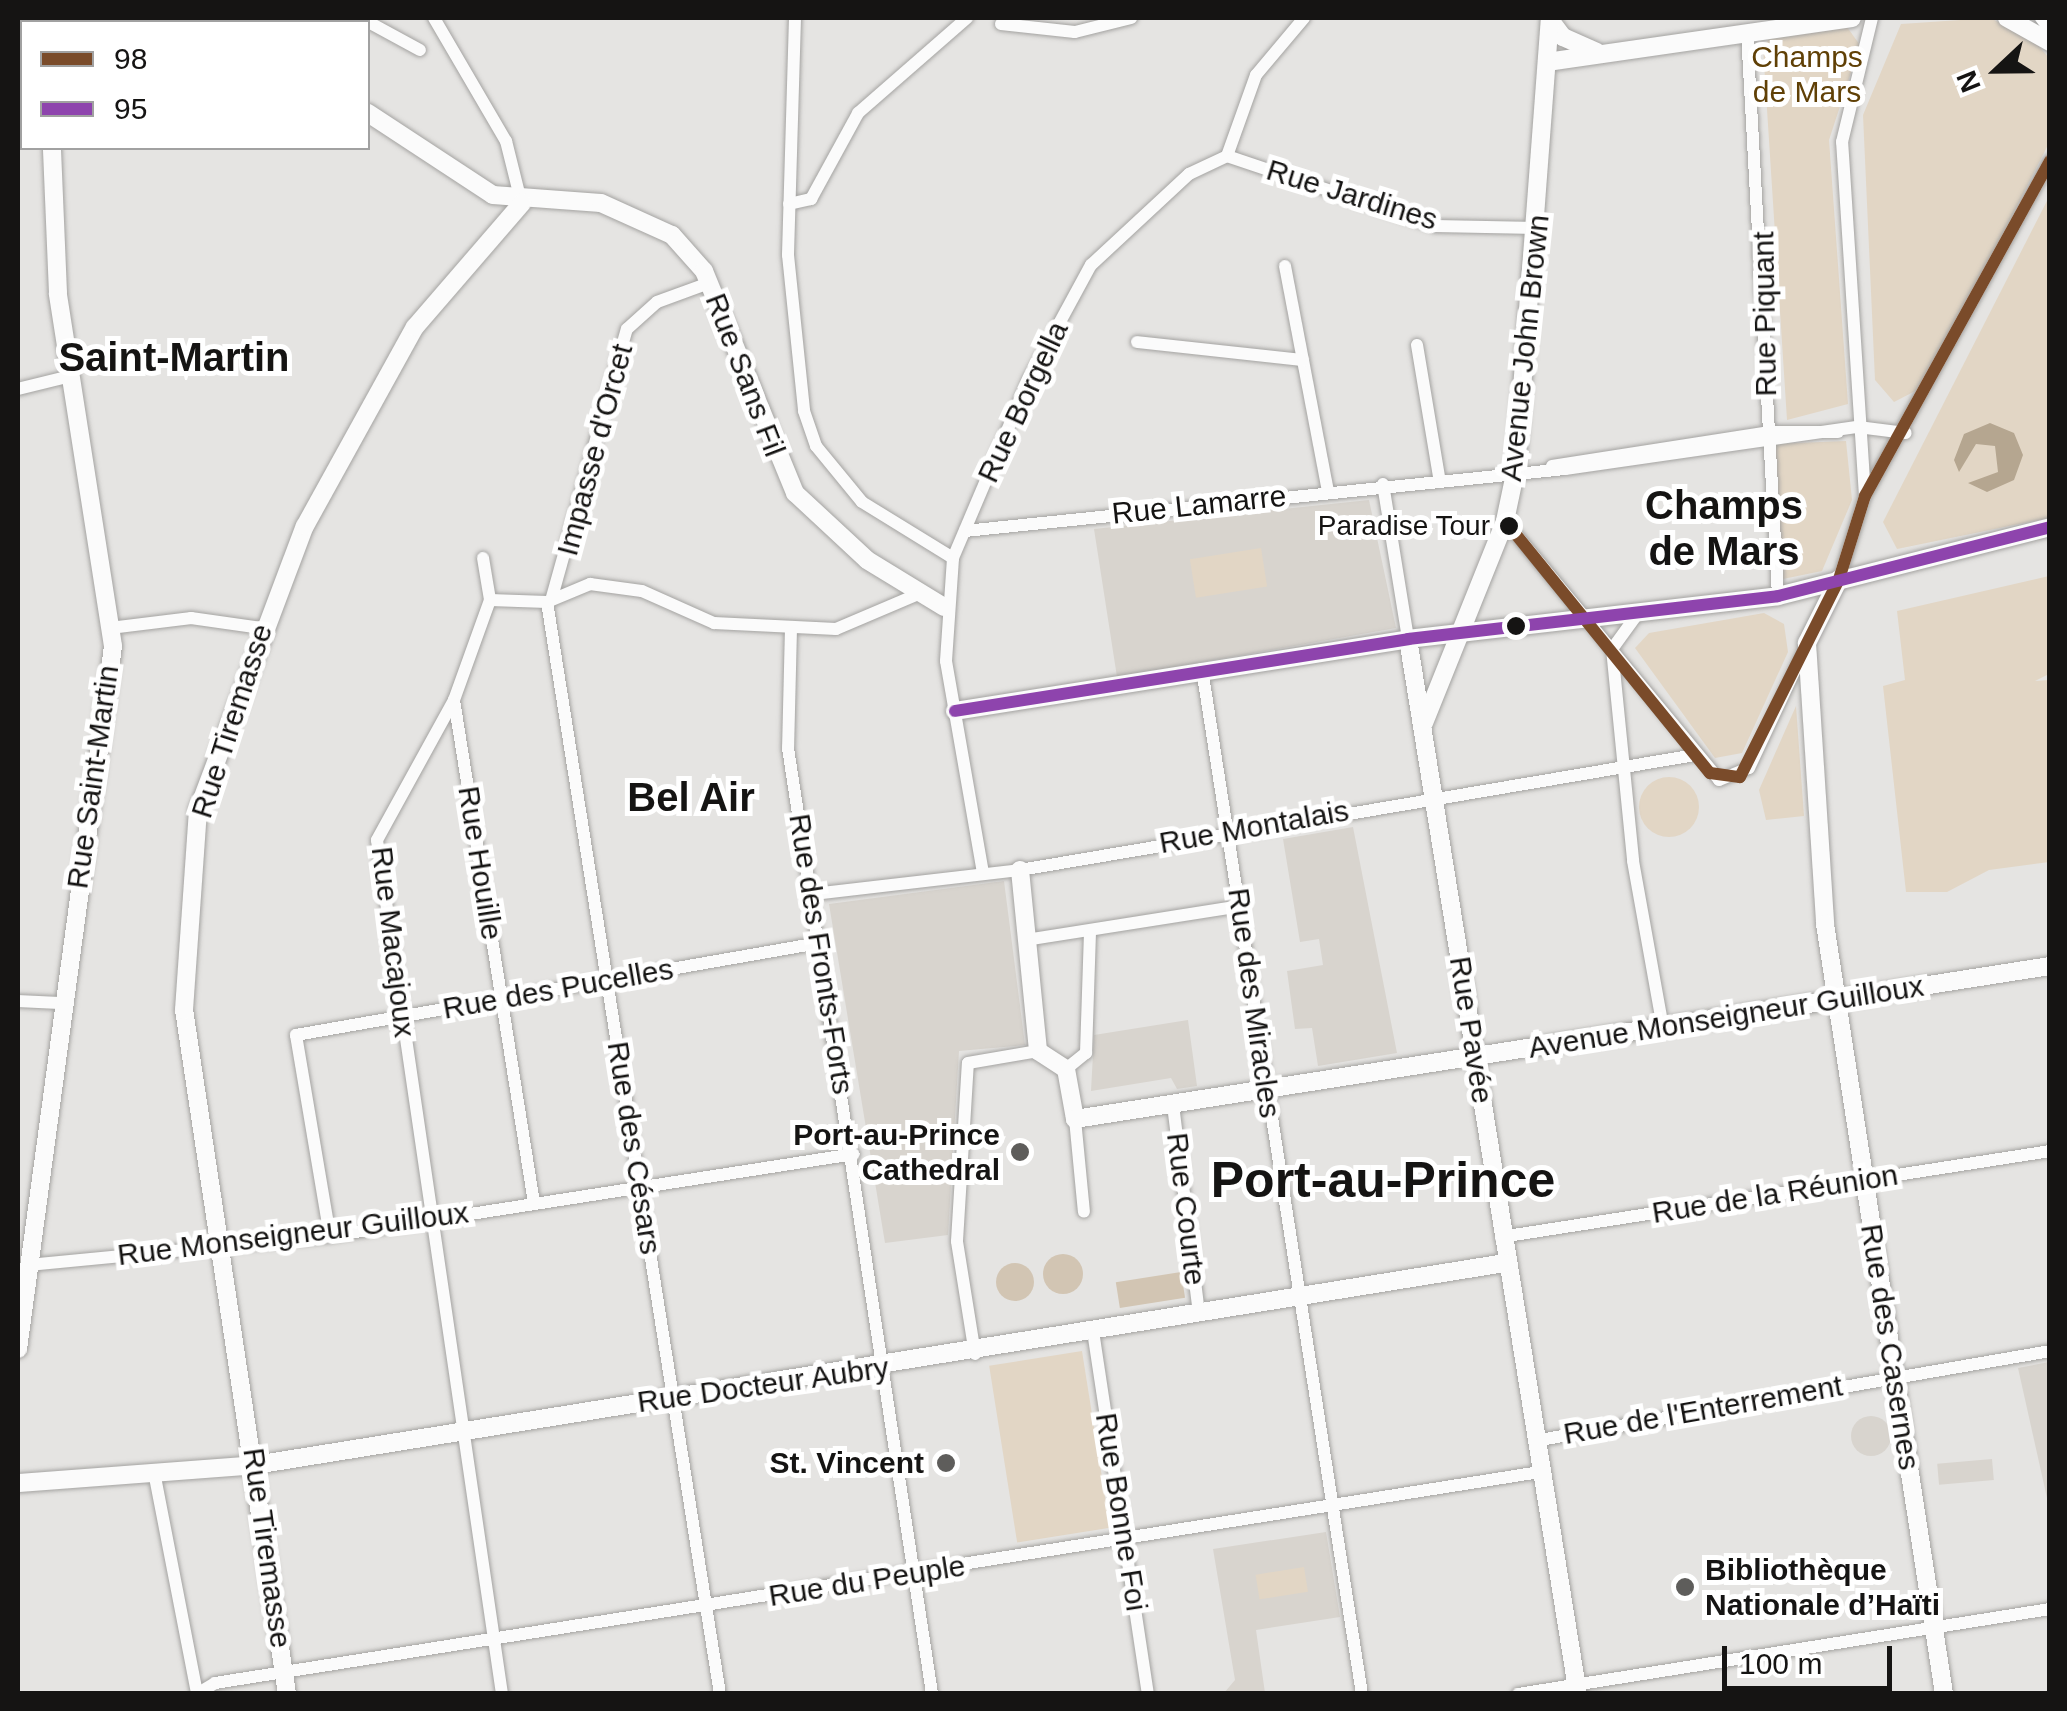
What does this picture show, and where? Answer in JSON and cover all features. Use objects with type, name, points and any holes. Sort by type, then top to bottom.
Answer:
[{"type":"street","points":[[434,18],[506,141],[522,203]]},
{"type":"street","points":[[795,18],[789,204],[794,346],[816,446],[862,502],[953,558]]},
{"type":"street","points":[[789,204],[811,199],[858,113],[967,18]]},
{"type":"street","points":[[1001,24],[1074,32],[1131,18]]},
{"type":"street","points":[[1228,156],[1256,75],[1304,18]]},
{"type":"street","points":[[1547,62],[1852,18]]},
{"type":"street","points":[[1865,496],[1842,142],[1872,18]]},
{"type":"street","points":[[2007,18],[2050,42]]},
{"type":"street","points":[[2041,18],[2050,30]]},
{"type":"street","points":[[1550,19],[1570,42],[1602,53]]},
{"type":"street","name":"Avenue John Brown","points":[[1424,723],[1505,522],[1516,468],[1550,19]]},
{"type":"street","points":[[370,23],[420,50]]},
{"type":"street","name":"Rue Piquant","points":[[1748,32],[1778,596]]},
{"type":"street","name":"Rue Sans Fil","points":[[370,114],[493,195],[522,203],[633,212],[672,235],[709,283],[795,493],[825,528],[944,607]]},
{"type":"street","name":"Rue Saint-Martin","points":[[18,1349],[20,1307],[29,1265],[59,1004],[110,628],[71,376],[52,150]]},
{"type":"street","name":"Rue Jardines","points":[[1228,156],[1435,226],[1537,228]]},
{"type":"street","name":"Rue Borgella","points":[[982,873],[955,711],[944,607],[953,558],[1028,379],[1091,266],[1188,174],[1228,156]]},
{"type":"street","points":[[1505,522],[1695,755],[1730,780],[1752,764],[1839,579],[1865,496],[1906,432],[2050,161]]},
{"type":"street","name":"Rue Tiremasse","points":[[287,1694],[184,1010],[186,900],[198,810],[261,628],[415,326],[522,203]]},
{"type":"street","points":[[1285,266],[1328,491]]},
{"type":"street","name":"Impasse d'Orcet","points":[[547,602],[561,584],[622,338],[657,302],[709,283]]},
{"type":"street","points":[[1137,342],[1303,360]]},
{"type":"street","points":[[1418,345],[1439,477]]},
{"type":"street","points":[[18,390],[71,376]]},
{"type":"street","name":"Rue Lamarre","points":[[964,530],[1552,466],[1858,427],[1906,432]]},
{"type":"street","name":"Rue Pavée","points":[[1382,484],[1424,723],[1505,1263],[1577,1689]]},
{"type":"street","points":[[955,711],[1408,639],[1588,622],[1778,596],[2050,528]]},
{"type":"street","points":[[483,558],[490,600],[547,602],[578,586],[620,587],[700,620],[792,628],[850,625],[921,592]]},
{"type":"street","name":"Rue Macajoux","points":[[490,600],[454,700],[377,840],[467,1428],[502,1694]]},
{"type":"street","name":"Rue des Césars","points":[[547,602],[720,1694]]},
{"type":"street","points":[[1636,616],[1612,649],[1622,762],[1663,1028]]},
{"type":"street","points":[[110,628],[191,618],[261,628]]},
{"type":"street","name":"Rue des Fronts-Forts","points":[[792,628],[788,748],[854,1154],[932,1694]]},
{"type":"street","name":"Rue des Casernes","points":[[1807,643],[1835,1000],[1944,1694]]},
{"type":"street","name":"Rue des Miracles","points":[[1202,669],[1242,906],[1264,1089],[1362,1694]]},
{"type":"street","name":"Rue Houille","points":[[454,700],[534,1203]]},
{"type":"street","name":"Rue Montalais","points":[[812,894],[1020,870],[1229,829],[1622,762],[1695,755]]},
{"type":"street","points":[[1020,870],[1038,1051]]},
{"type":"street","points":[[1026,940],[1242,906]]},
{"type":"street","points":[[1066,1069],[1086,1053],[1090,932]]},
{"type":"street","name":"Rue des Pucelles","points":[[330,1236],[296,1035],[820,943]]},
{"type":"street","name":"Avenue Monseigneur Guilloux","points":[[1076,1119],[2050,966]]},
{"type":"street","points":[[18,1000],[59,1004]]},
{"type":"street","points":[[976,1354],[957,1241],[968,1063],[1038,1051],[1066,1069],[1076,1119],[1084,1212]]},
{"type":"street","name":"Rue Courte","points":[[1173,1105],[1200,1314]]},
{"type":"street","name":"Rue de la Réunion","points":[[1502,1238],[2050,1152]]},
{"type":"street","name":"Rue Monseigneur Guilloux","points":[[29,1265],[220,1243],[330,1236],[854,1154]]},
{"type":"street","name":"Rue Docteur Aubry","points":[[18,1483],[155,1477],[255,1464],[467,1428],[976,1354],[1505,1263]]},
{"type":"street","name":"Rue Bonne Foi","points":[[1093,1332],[1148,1694]]},
{"type":"street","name":"Rue de l'Enterrement","points":[[1534,1441],[2050,1352]]},
{"type":"street","name":"Rue du Peuple","points":[[197,1694],[284,1673],[914,1576],[1539,1472]]},
{"type":"street","points":[[155,1477],[197,1694]]},
{"type":"street","points":[[1518,1694],[1577,1689],[2050,1609]]},
{"type":"shaded area","points":[[1990,423],[2014,433],[2023,455],[2014,480],[1987,492],[1968,483],[1998,472],[1995,446],[1976,444],[1959,472],[1954,460],[1964,434]]},
{"type":"shaded area","points":[[1369,500],[1396,628],[1117,677],[1094,529]]},
{"type":"shaded area","points":[[1353,827],[1397,1053],[1318,1066],[1312,1028],[1295,1029],[1287,971],[1323,965],[1319,939],[1300,942],[1283,839]]},
{"type":"shaded area","points":[[1004,881],[1025,1045],[959,1051],[948,1235],[885,1243],[829,904]]},
{"type":"shaded area","points":[[1188,1020],[1197,1086],[1177,1089],[1171,1078],[1091,1091],[1094,1035]]},
{"type":"shaded area","points":[[1063,1254],[1077,1260],[1083,1274],[1077,1288],[1063,1294],[1049,1288],[1043,1274],[1049,1260]]},
{"type":"shaded area","points":[[1015,1263],[1028,1269],[1034,1282],[1028,1295],[1015,1301],[1002,1295],[996,1282],[1002,1269]]},
{"type":"shaded area","points":[[1181,1272],[1185,1298],[1120,1308],[1116,1282]]},
{"type":"shaded area","points":[[2049,1362],[2049,1507],[2018,1368]]},
{"type":"shaded area","points":[[1871,1416],[1885,1422],[1891,1436],[1885,1450],[1871,1456],[1857,1450],[1851,1436],[1857,1422]]},
{"type":"shaded area","points":[[1992,1459],[1994,1480],[1939,1485],[1937,1464]]},
{"type":"shaded area","points":[[1326,1532],[1340,1617],[1256,1630],[1265,1693],[1224,1693],[1235,1680],[1213,1549]]},
{"type":"green space","points":[[1990,18],[2031,37],[2049,58],[2050,141],[1925,386],[1894,402],[1875,380],[1863,115],[1901,24]]},
{"type":"green space","name":"Champs de Mars","points":[[1847,27],[1860,45],[1829,140],[1848,404],[1787,420],[1763,47],[1771,36]]},
{"type":"green space","points":[[2049,197],[2049,518],[1897,549],[1883,522]]},
{"type":"green space","points":[[1846,441],[1852,500],[1822,571],[1773,581],[1772,444]]},
{"type":"green space","points":[[1261,548],[1267,587],[1196,598],[1190,559]]},
{"type":"green space","points":[[2049,576],[2049,674],[2035,681],[2049,680],[2049,862],[1989,870],[1947,892],[1906,892],[1883,686],[1905,680],[1897,611]]},
{"type":"green space","points":[[1764,613],[1784,624],[1788,652],[1742,753],[1715,758],[1635,648],[1649,633]]},
{"type":"green space","points":[[1796,706],[1804,816],[1766,820],[1759,790]]},
{"type":"green space","points":[[1669,777],[1691,785],[1699,807],[1691,829],[1669,837],[1647,829],[1639,807],[1647,785]]},
{"type":"green space","points":[[1082,1351],[1110,1528],[1017,1543],[989,1366]]},
{"type":"green space","points":[[1304,1567],[1308,1592],[1260,1599],[1256,1575]]},
{"type":"transit line","name":"98","points":[[1505,521],[1710,773],[1740,777],[1839,579],[1865,496],[2050,161]]},
{"type":"transit line","name":"95","points":[[955,711],[1408,639],[1778,596],[2050,527]]},
{"type":"place","name":"Paradise Tour","points":[[1509,526]]},
{"type":"place","name":"Port-au-Prince Cathedral","points":[[1020,1152]]},
{"type":"place","name":"St. Vincent","points":[[946,1463]]},
{"type":"place","name":"Bibliothèque Nationale d’Haïti","points":[[1685,1587]]},
{"type":"district","name":"Saint-Martin","points":[[174,357]]},
{"type":"district","name":"Champs de Mars","points":[[1724,528]]},
{"type":"district","name":"Bel Air","points":[[691,797]]},
{"type":"district","name":"Port-au-Prince","points":[[1383,1181]]}]
